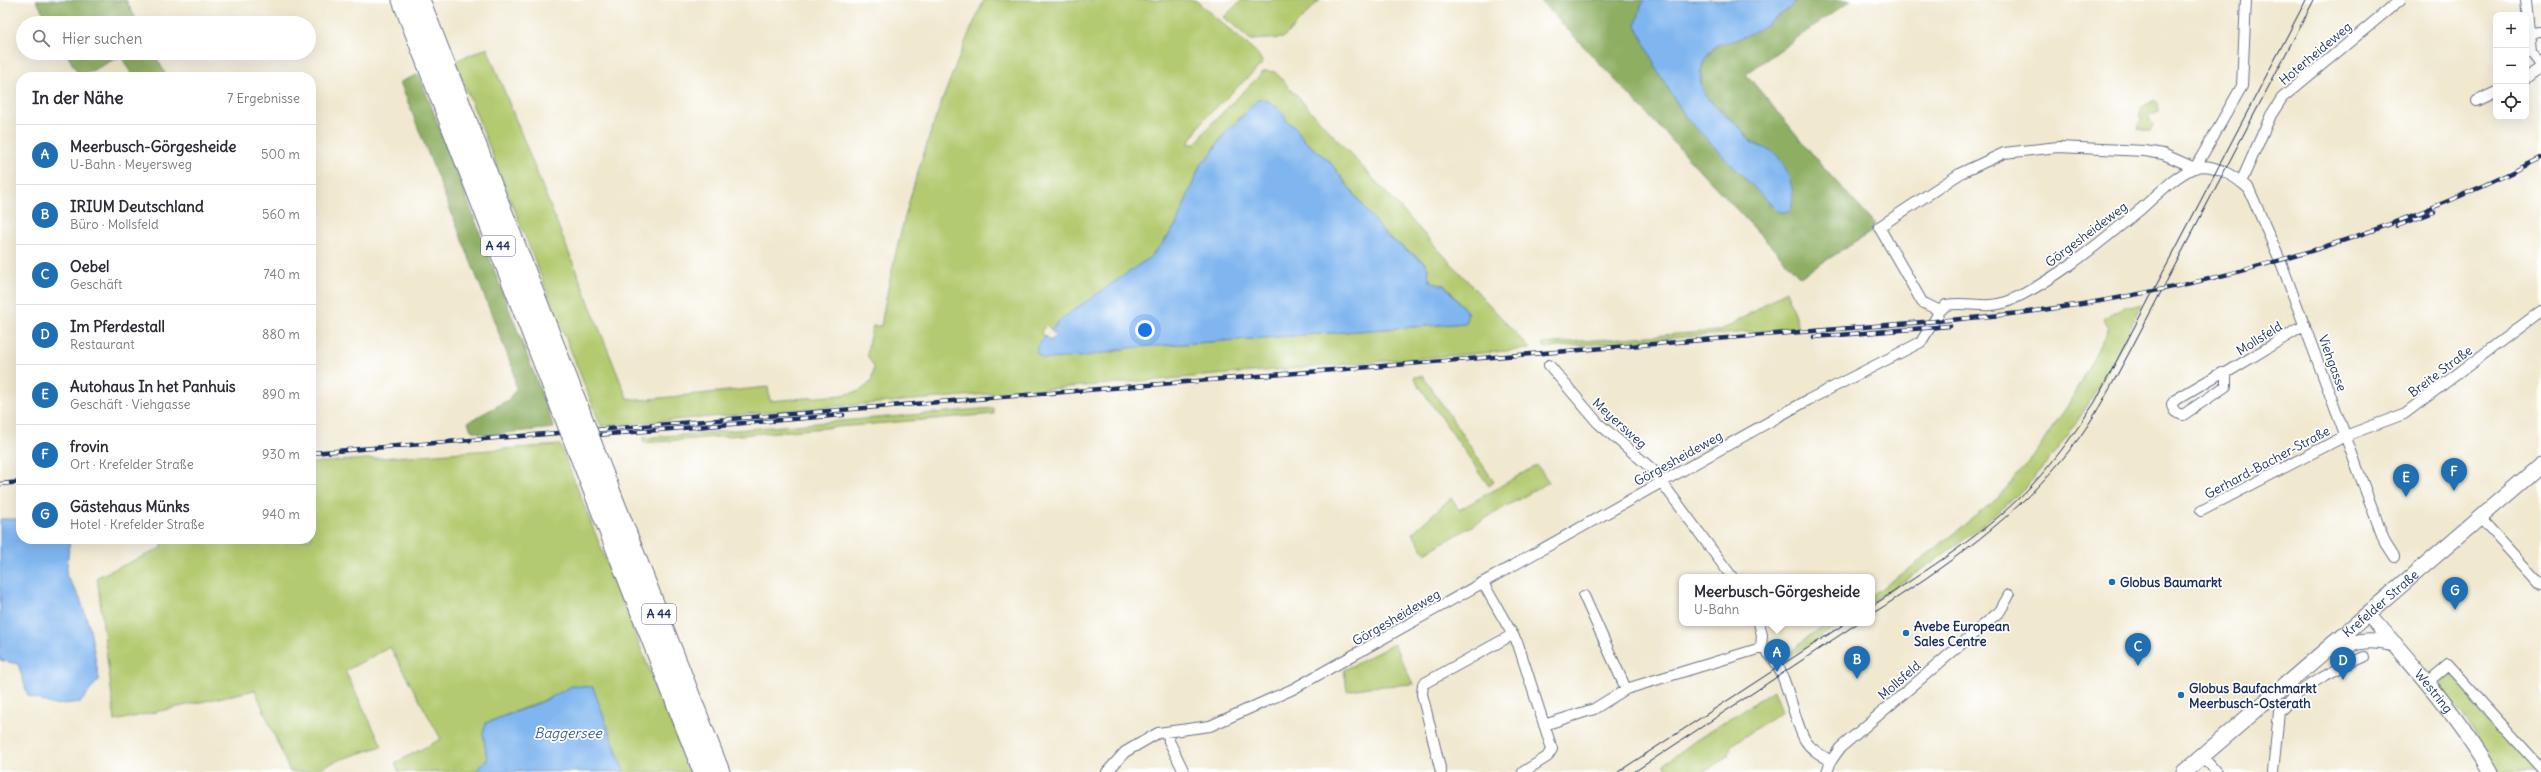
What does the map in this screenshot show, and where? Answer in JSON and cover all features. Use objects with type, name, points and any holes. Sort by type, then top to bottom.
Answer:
[{"type":"highway","name":"A 44","points":[[402,0],[720,772]]},
{"type":"highway","name":"A 44","points":[[420,0],[571,411]]},
{"type":"highway","name":"A 44","points":[[589,457],[703,772]]},
{"type":"main road","name":"Krefelder Straße","points":[[2184,772],[2541,466]]},
{"type":"main road","name":"Westring","points":[[2369,615],[2428,682],[2473,741],[2491,772]]},
{"type":"main road","points":[[2320,656],[2360,640],[2395,644]]},
{"type":"street","points":[[2195,168],[2242,86],[2246,0]]},
{"type":"street","name":"Hoterheideweg","points":[[2241,182],[2271,115],[2282,98],[2400,0]]},
{"type":"street","points":[[2526,0],[2527,12]]},
{"type":"street","points":[[2529,76],[2541,66],[2531,52],[2529,33],[2541,32]]},
{"type":"street","points":[[2477,101],[2493,93]]},
{"type":"street","points":[[1940,311],[1922,302],[1879,227],[1961,173],[2004,153],[2058,147],[2145,151],[2163,154],[2195,168],[2212,167],[2241,182]]},
{"type":"street","name":"Görgesheideweg","points":[[1107,772],[1122,755],[1135,745],[1158,733],[1210,726],[1293,690],[1808,400],[1921,342],[1940,311],[1952,304],[1994,305],[2009,301],[2067,268],[2175,180],[2195,168]]},
{"type":"street","name":"Viehgasse","points":[[2241,182],[2248,189],[2305,325],[2385,543],[2394,557]]},
{"type":"street","name":"Breite Straße","points":[[2345,436],[2404,414],[2541,311]]},
{"type":"street","name":"Mollsfeld","points":[[2226,373],[2226,386],[2205,401],[2183,415],[2177,414],[2173,409],[2172,404],[2175,400],[2221,373],[2226,373],[2305,325]]},
{"type":"street","name":"Meyersweg","points":[[1549,365],[1598,424],[1652,469],[1730,574]]},
{"type":"street","name":"Gerhard-Bacher-Straße","points":[[2201,511],[2345,436]]},
{"type":"street","points":[[2480,518],[2541,584]]},
{"type":"street","points":[[1483,583],[1518,644],[1552,749],[1547,757],[1523,772]]},
{"type":"street","name":"Mollsfeld","points":[[1827,772],[1831,761],[1840,748],[2000,611],[2010,595]]},
{"type":"street","points":[[1584,596],[1626,689]]},
{"type":"street","points":[[1760,626],[1762,635],[1761,648]]},
{"type":"street","points":[[1442,772],[1422,694],[1423,684],[1512,635]]},
{"type":"street","points":[[1544,725],[1594,709],[1626,689],[1761,648],[1768,651],[1776,662],[1805,740],[1817,753],[1831,761]]},
{"type":"street","points":[[2274,772],[2279,712],[2304,687],[2338,668],[2364,657]]},
{"type":"street","points":[[2428,682],[2448,665],[2541,768]]},
{"type":"street","points":[[1168,732],[1170,741],[1184,772]]},
{"type":"street","points":[[2202,756],[2216,772]]},
{"type":"green space","points":[[36,0],[126,0],[134,16],[45,16]]},
{"type":"green space","points":[[984,0],[1195,0],[1257,53],[1263,63],[1204,119],[1188,144],[1196,144],[1209,126],[1262,73],[1266,71],[1275,72],[1530,349],[601,426],[455,61],[487,48],[627,398],[640,400],[768,387],[770,401],[842,395],[860,391],[871,382],[874,367],[867,355],[869,340],[873,326],[881,326],[898,242],[909,201],[935,119]],"holes":[[[1264,99],[1281,111],[1287,121],[1295,127],[1305,141],[1330,162],[1385,235],[1416,256],[1428,269],[1428,276],[1433,283],[1445,285],[1468,313],[1465,323],[1128,348],[1113,352],[1040,341],[1045,337],[1041,331],[1047,325],[1051,330],[1060,320],[1149,258],[1163,243],[1176,225],[1201,163],[1210,156],[1221,137],[1235,126],[1240,117]]]},
{"type":"green space","points":[[1242,0],[1320,0],[1283,38],[1251,40],[1224,17]]},
{"type":"green space","points":[[1540,0],[1643,0],[1636,25],[1658,72],[1687,119],[1777,211],[1784,212],[1773,152],[1752,142],[1737,124],[1702,93],[1701,69],[1705,59],[1718,44],[1743,36],[1766,24],[1798,0],[1851,0],[1746,74],[1830,175],[1875,224],[1871,232],[1800,277]]},
{"type":"green space","points":[[70,60],[113,60],[90,72],[77,72]]},
{"type":"green space","points":[[123,60],[158,60],[164,72],[130,72]]},
{"type":"green space","points":[[419,74],[554,428],[486,435],[471,430],[468,422],[508,400],[516,389],[513,369],[400,82]]},
{"type":"green space","points":[[2155,100],[2158,104],[2159,112],[2148,117],[2153,125],[2150,130],[2142,130],[2138,128],[2141,121],[2139,115],[2142,107]]},
{"type":"green space","points":[[1786,291],[1799,328],[1545,348],[1542,344],[1717,331],[1730,326]]},
{"type":"green space","points":[[2142,305],[2079,419],[2064,441],[2031,481],[2013,499],[1975,531],[1875,600],[1875,593],[1913,566],[1998,498],[2034,455],[2068,405],[2109,328],[2103,319],[2127,306]]},
{"type":"green space","points":[[1423,376],[1494,482],[1489,486],[1413,377]]},
{"type":"green space","points":[[993,408],[994,414],[644,443],[643,438]]},
{"type":"green space","points":[[560,445],[690,772],[624,772],[610,734],[554,696],[486,723],[483,732],[487,760],[474,772],[399,772],[395,763],[441,739],[390,647],[345,671],[382,746],[339,760],[311,772],[290,772],[255,690],[115,721],[97,577],[162,548],[162,544],[316,544],[316,463]]},
{"type":"green space","points":[[1537,465],[1549,482],[1425,553],[1412,533],[1451,498],[1459,510]]},
{"type":"green space","points":[[1824,626],[1837,626],[1786,660],[1785,657],[1805,639]]},
{"type":"green space","points":[[1394,644],[1413,684],[1368,687],[1347,691],[1344,670]]},
{"type":"green space","points":[[2450,675],[2454,676],[2539,772],[2498,772],[2465,718],[2442,688],[2441,682],[2443,678]]},
{"type":"green space","points":[[1774,690],[1782,712],[1731,745],[1729,755],[1704,772],[1669,772],[1664,764],[1695,741]]},
{"type":"water","points":[[1643,0],[1798,0],[1783,13],[1756,31],[1737,39],[1719,44],[1715,47],[1705,59],[1701,70],[1700,80],[1706,97],[1712,104],[1737,125],[1751,142],[1771,150],[1783,163],[1792,188],[1793,196],[1790,210],[1784,212],[1777,211],[1687,119],[1658,72],[1636,25]]},
{"type":"water","points":[[1261,98],[1281,110],[1287,121],[1295,127],[1305,141],[1330,162],[1385,235],[1425,263],[1428,269],[1429,280],[1440,286],[1444,285],[1468,313],[1465,323],[1128,348],[1082,357],[1044,359],[1036,353],[1040,341],[1046,336],[1050,341],[1056,336],[1051,330],[1060,320],[1149,258],[1163,243],[1176,225],[1201,163],[1210,156],[1228,128],[1236,123],[1256,101]]},
{"type":"water","points":[[0,519],[16,519],[16,544],[69,544],[66,575],[80,598],[90,629],[99,679],[81,702],[54,705],[28,696],[18,664],[0,660]]},
{"type":"water","name":"Baggersee","points":[[572,686],[593,687],[624,772],[474,772],[487,760],[483,732],[486,723],[542,702]]},
{"type":"tram line","points":[[1875,604],[1956,550],[1996,519],[2033,484],[2073,434],[2095,402],[2306,0]]},
{"type":"tram line","points":[[1875,612],[1954,558],[2005,518],[2052,472],[2089,424],[2129,353],[2314,0]]},
{"type":"tram line","points":[[1618,772],[1841,626]]},
{"type":"tram line","points":[[1634,772],[1853,626]]},
{"type":"railway","points":[[316,453],[1912,323],[2032,311],[2113,299],[2176,286],[2301,254],[2363,234],[2423,211],[2483,186],[2541,158]]},
{"type":"railway","points":[[2397,226],[2434,212]]},
{"type":"railway","points":[[1814,337],[1950,326]]},
{"type":"railway","points":[[584,436],[843,415]]},
{"type":"railway","points":[[0,484],[16,482]]},
{"type":"place","name":"frovin","points":[[2454,491]]},
{"type":"place","name":"Autohaus In het Panhuis","points":[[2406,497]]},
{"type":"place","name":"Globus Baumarkt","points":[[2112,582]]},
{"type":"place","name":"Gästehaus Münks","points":[[2455,610]]},
{"type":"place","name":"Avebe European Sales Centre","points":[[1906,633]]},
{"type":"place","name":"Oebel","points":[[2138,666]]},
{"type":"place","name":"Meerbusch-Görgesheide","points":[[1777,672]]},
{"type":"place","name":"IRIUM Deutschland","points":[[1857,679]]},
{"type":"place","name":"Im Pferdestall","points":[[2343,680]]},
{"type":"place","name":"Globus Baufachmarkt Meerbusch-Osterath","points":[[2181,695]]}]
